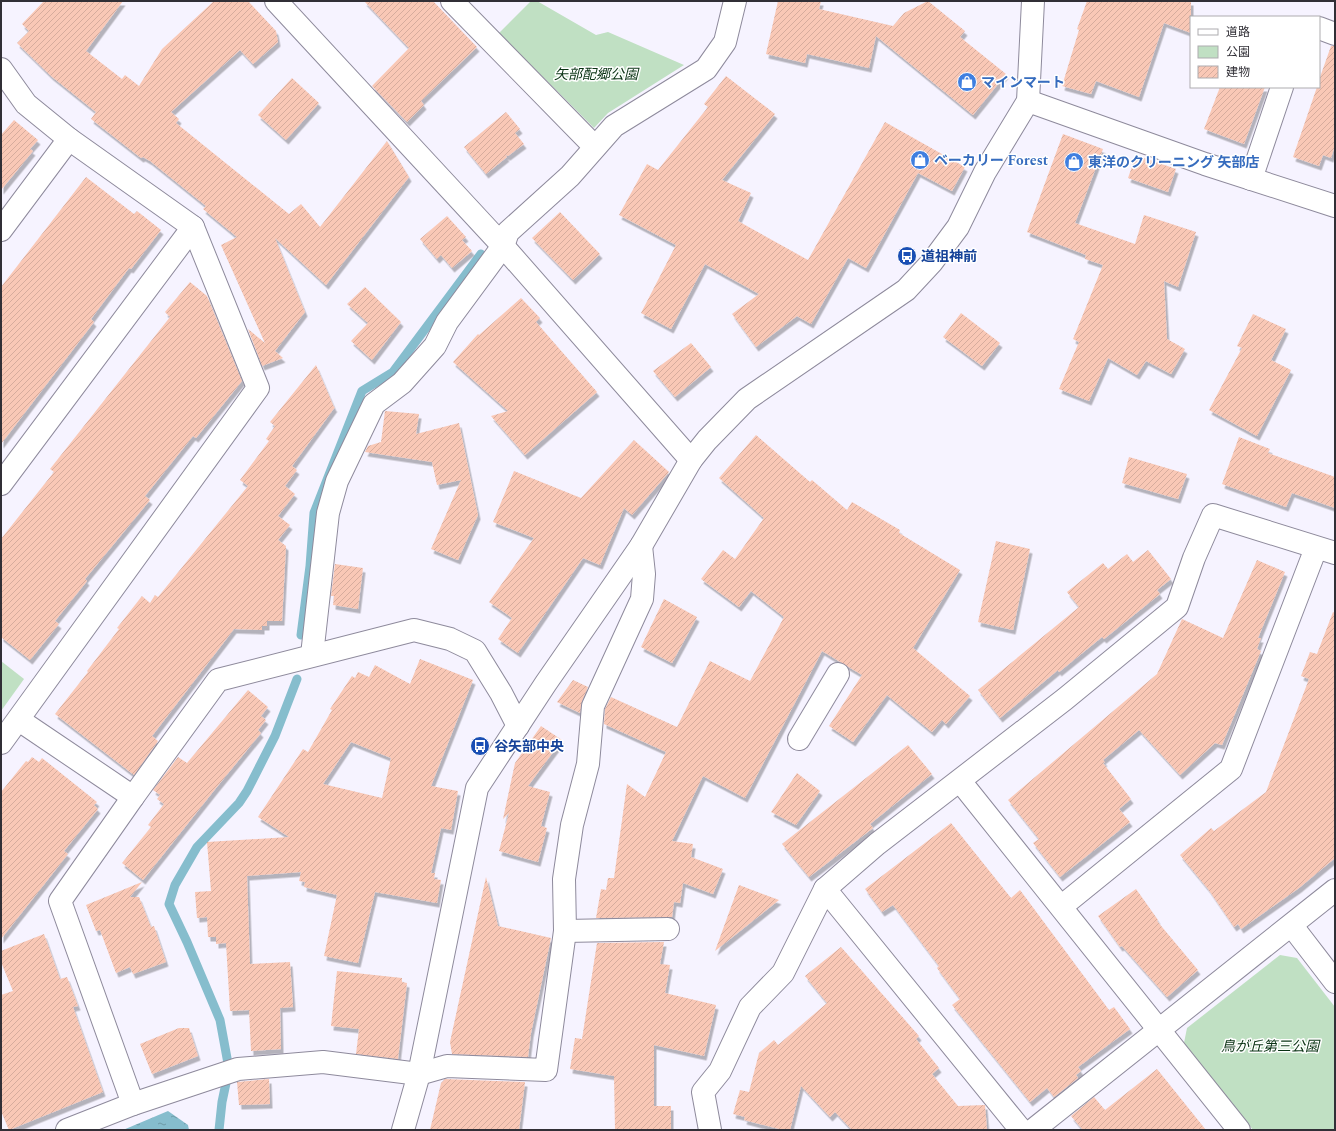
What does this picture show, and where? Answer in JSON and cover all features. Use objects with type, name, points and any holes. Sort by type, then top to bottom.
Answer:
[{"type":"street","points":[[276,1],[503,246],[691,460]]},
{"type":"street","points":[[452,1],[595,147]]},
{"type":"street","points":[[312,655],[328,513],[337,481],[374,404],[402,383],[435,346],[447,322],[503,246],[508,232],[570,176],[614,126],[706,69],[725,42],[735,1]]},
{"type":"street","points":[[403,1130],[419,1074],[477,788],[642,546],[691,460],[707,440],[747,399],[906,290],[922,273],[958,228],[985,172],[1028,101],[1033,1]]},
{"type":"street","points":[[1320,28],[1335,34]]},
{"type":"street","points":[[1,69],[26,104],[69,139],[193,227],[258,388],[1,743]]},
{"type":"street","points":[[1251,179],[1282,88]]},
{"type":"street","points":[[1028,101],[1251,179],[1335,206]]},
{"type":"street","points":[[1,230],[69,139]]},
{"type":"street","points":[[1,484],[193,227]]},
{"type":"street","points":[[710,1130],[703,1092],[720,1070],[750,1007],[783,973],[825,890],[877,844],[960,781],[1177,608],[1194,558],[1213,515],[1326,550],[1231,769],[1062,906]]},
{"type":"street","points":[[67,1130],[133,1104],[230,1071],[323,1062],[419,1074],[447,1066],[546,1070],[565,931],[564,879],[572,825],[588,764],[593,706],[642,599],[644,574],[642,546]]},
{"type":"street","points":[[133,1104],[60,901],[218,680],[414,630],[450,639],[475,652],[501,693],[518,726]]},
{"type":"street","points":[[799,739],[838,674]]},
{"type":"street","points":[[19,720],[133,797]]},
{"type":"street","points":[[960,781],[1062,906],[1239,1130]]},
{"type":"street","points":[[825,890],[1020,1130]]},
{"type":"street","points":[[1033,1130],[1292,926],[1335,890]]},
{"type":"street","points":[[1292,926],[1335,982]]},
{"type":"street","points":[[565,931],[668,929]]},
{"type":"green space","name":"矢部配郷公園","points":[[531,1],[537,1],[596,35],[608,32],[684,65],[608,113],[594,128],[499,33]]},
{"type":"green space","points":[[1,661],[24,679],[1,711]]},
{"type":"green space","name":"鳥が丘第三公園","points":[[1280,955],[1297,958],[1335,1007],[1335,1130],[1253,1130],[1184,1043],[1187,1028]]},
{"type":"water","points":[[168,1111],[188,1125],[189,1130],[123,1130]]},
{"type":"building","points":[[44,1],[123,1],[86,51],[122,79],[125,75],[139,86],[162,49],[214,1],[248,1],[276,31],[278,42],[253,64],[240,50],[171,112],[179,119],[176,123],[289,214],[301,204],[320,227],[387,141],[409,177],[326,285],[275,238],[305,312],[275,351],[283,358],[262,366],[248,329],[265,343],[221,245],[237,237],[203,209],[206,206],[150,161],[143,157],[141,158],[91,119],[96,112],[51,76],[17,43],[29,31],[22,24]]},
{"type":"building","points":[[364,1],[433,1],[477,47],[421,101],[424,105],[407,122],[372,86],[409,48]]},
{"type":"building","points":[[778,1],[821,1],[819,9],[893,26],[904,13],[928,1],[965,31],[960,37],[1006,74],[973,115],[876,36],[869,68],[807,54],[805,63],[766,54]]},
{"type":"building","points":[[1087,1],[1191,1],[1190,33],[1164,23],[1139,97],[1096,81],[1091,94],[1062,86],[1079,30],[1077,29]]},
{"type":"building","points":[[1331,46],[1335,46],[1335,145],[1331,158],[1323,155],[1319,166],[1293,157],[1317,88],[1320,88],[1320,77]]},
{"type":"building","points":[[726,76],[775,114],[722,180],[751,193],[738,221],[808,260],[885,122],[965,167],[952,191],[918,173],[866,268],[848,258],[811,324],[797,316],[756,347],[732,314],[759,294],[705,264],[671,329],[641,313],[676,245],[619,215],[647,164],[658,170],[708,107],[704,104]]},
{"type":"building","points":[[292,78],[319,103],[286,140],[258,115]]},
{"type":"building","points":[[1220,88],[1265,88],[1244,144],[1204,129]]},
{"type":"building","points":[[506,112],[520,129],[515,133],[524,144],[508,156],[505,155],[507,157],[486,174],[464,147]]},
{"type":"building","points":[[14,120],[38,140],[30,149],[33,151],[1,190],[1,135]]},
{"type":"building","points":[[1063,134],[1103,149],[1075,223],[1135,244],[1144,215],[1196,232],[1178,287],[1164,281],[1167,339],[1185,349],[1171,374],[1146,361],[1137,375],[1108,358],[1089,401],[1059,389],[1079,342],[1073,339],[1103,265],[1085,259],[1086,255],[1027,232]]},
{"type":"building","points":[[1136,155],[1176,169],[1168,192],[1128,178]]},
{"type":"building","points":[[86,177],[134,214],[137,211],[161,230],[131,269],[129,268],[91,319],[94,322],[1,444],[1,287]]},
{"type":"building","points":[[560,212],[600,254],[573,280],[532,238]]},
{"type":"building","points":[[447,216],[466,237],[462,240],[472,251],[452,268],[441,255],[437,259],[420,239]]},
{"type":"building","points":[[190,282],[207,296],[242,381],[196,438],[193,436],[145,496],[150,500],[85,579],[87,581],[55,621],[59,624],[30,660],[1,637],[1,539],[54,472],[50,469],[170,317],[165,312]]},
{"type":"building","points":[[365,287],[401,322],[372,360],[351,341],[368,323],[347,304]]},
{"type":"building","points":[[521,298],[540,318],[536,322],[597,392],[525,455],[491,416],[508,411],[453,362],[478,334],[479,335]]},
{"type":"building","points":[[961,313],[1000,343],[982,366],[943,337]]},
{"type":"building","points":[[1253,314],[1286,329],[1271,360],[1291,370],[1257,436],[1209,410],[1242,348],[1237,346]]},
{"type":"building","points":[[691,343],[711,367],[675,397],[653,371]]},
{"type":"building","points":[[316,365],[335,407],[292,466],[297,470],[285,486],[295,494],[278,516],[290,525],[278,540],[286,546],[282,621],[267,621],[267,626],[262,626],[262,630],[234,629],[152,736],[158,741],[134,775],[55,714],[88,672],[87,671],[119,629],[117,628],[142,596],[150,603],[155,595],[158,597],[248,486],[240,480],[269,441],[266,439],[275,426],[270,422]]},
{"type":"building","points":[[385,411],[419,414],[416,434],[459,423],[478,515],[458,560],[431,549],[461,480],[437,485],[432,462],[365,452],[368,446],[381,442]]},
{"type":"building","points":[[756,435],[810,482],[812,480],[847,510],[852,502],[900,530],[899,533],[960,570],[913,648],[970,696],[946,724],[942,720],[932,732],[887,695],[853,742],[829,726],[862,675],[822,651],[745,798],[703,776],[672,841],[693,844],[691,857],[723,869],[713,894],[683,883],[680,903],[674,902],[672,917],[596,918],[601,889],[606,890],[608,878],[614,878],[627,784],[645,797],[666,752],[604,724],[605,709],[611,697],[677,727],[710,661],[750,681],[784,617],[751,591],[739,607],[701,579],[723,550],[735,559],[764,518],[719,478]]},
{"type":"building","points":[[1239,437],[1270,449],[1268,453],[1335,477],[1335,508],[1292,493],[1286,507],[1222,484]]},
{"type":"building","points":[[634,440],[669,472],[632,515],[624,508],[600,565],[583,558],[518,653],[498,639],[512,618],[489,602],[534,538],[493,522],[514,471],[581,498]]},
{"type":"building","points":[[1129,457],[1187,474],[1178,499],[1122,483]]},
{"type":"building","points":[[996,541],[1030,549],[1013,630],[978,622]]},
{"type":"building","points":[[1148,550],[1171,579],[1157,590],[1160,594],[1104,639],[1102,637],[1059,672],[1058,670],[1000,718],[978,690],[1079,607],[1067,592],[1103,563],[1108,569],[1127,554],[1133,562]]},
{"type":"building","points":[[1257,560],[1285,572],[1258,638],[1261,638],[1257,649],[1261,651],[1222,745],[1215,743],[1180,775],[1139,730],[1103,760],[1105,762],[1103,763],[1131,799],[1119,809],[1130,822],[1060,877],[1033,843],[1039,839],[1008,800],[1157,674],[1182,619],[1223,638]]},
{"type":"building","points":[[335,564],[363,568],[358,609],[333,605],[334,596],[331,596]]},
{"type":"building","points":[[664,599],[697,617],[672,663],[641,647]]},
{"type":"building","points":[[1333,612],[1335,613],[1335,858],[1299,888],[1241,929],[1238,924],[1234,927],[1208,889],[1180,855],[1211,828],[1214,831],[1266,792],[1309,679],[1301,676],[1310,652],[1317,654]]},
{"type":"building","points":[[420,659],[473,680],[431,786],[458,791],[451,830],[441,828],[431,873],[435,873],[434,879],[441,880],[437,903],[375,892],[358,963],[324,956],[337,895],[304,887],[305,882],[299,881],[301,872],[247,876],[250,964],[290,962],[293,1007],[280,1008],[281,1049],[251,1051],[249,1010],[230,1011],[226,943],[216,944],[216,937],[208,937],[207,917],[197,918],[195,892],[211,891],[207,842],[289,837],[258,817],[303,749],[308,752],[332,710],[330,709],[352,676],[355,678],[358,672],[369,677],[375,665],[410,684]],"holes":[[[351,742],[391,758],[382,798],[323,784]]]},
{"type":"building","points":[[573,680],[588,687],[582,701],[580,713],[557,702]]},
{"type":"building","points":[[248,690],[268,707],[261,716],[266,720],[258,730],[261,733],[143,880],[122,863],[151,827],[148,825],[164,804],[157,799],[160,795],[153,790],[178,757],[187,763]]},
{"type":"building","points":[[541,726],[562,740],[528,786],[550,792],[541,826],[547,828],[538,862],[499,851],[509,813],[503,819],[515,763]]},
{"type":"building","points":[[908,745],[932,774],[870,824],[873,828],[809,877],[782,844]]},
{"type":"building","points":[[32,757],[39,762],[42,758],[97,802],[94,805],[98,809],[64,851],[68,854],[1,939],[1,792],[26,761],[28,762]]},
{"type":"building","points":[[797,773],[820,791],[796,825],[771,812]]},
{"type":"building","points":[[951,823],[1011,898],[1020,890],[1109,1010],[1114,1007],[1130,1029],[1078,1067],[1081,1071],[1076,1075],[1078,1078],[1054,1097],[1047,1088],[1030,1102],[952,1005],[960,999],[937,968],[939,966],[893,905],[882,912],[865,889]]},
{"type":"building","points":[[486,877],[498,926],[551,938],[531,1033],[528,1057],[452,1054],[450,1042]]},
{"type":"building","points":[[142,882],[130,897],[139,897],[151,927],[154,926],[166,962],[133,974],[130,967],[116,973],[100,930],[96,931],[86,905]]},
{"type":"building","points":[[739,885],[779,900],[715,951]]},
{"type":"building","points":[[1136,889],[1158,920],[1157,921],[1198,970],[1167,997],[1122,946],[1120,947],[1098,916]]},
{"type":"building","points":[[44,934],[60,979],[67,977],[78,1006],[73,1007],[103,1092],[9,1130],[1,1111],[1,995],[13,991],[1,962],[1,951]]},
{"type":"building","points":[[664,942],[660,964],[670,965],[665,993],[716,1005],[704,1056],[654,1045],[654,1106],[671,1106],[671,1130],[615,1130],[614,1076],[570,1069],[575,1038],[582,1039],[597,943]]},
{"type":"building","points":[[841,947],[919,1036],[916,1039],[939,1068],[932,1074],[958,1106],[985,1105],[987,1130],[852,1130],[835,1112],[830,1117],[801,1086],[790,1130],[783,1130],[744,1120],[745,1117],[733,1114],[740,1090],[749,1092],[759,1053],[774,1040],[778,1045],[827,1003],[805,976]]},
{"type":"building","points":[[337,971],[402,978],[402,982],[407,983],[398,1059],[356,1054],[359,1029],[331,1026]]},
{"type":"building","points":[[179,1028],[189,1028],[198,1056],[152,1074],[140,1044]]},
{"type":"building","points":[[1157,1069],[1206,1130],[1081,1130],[1082,1129],[1071,1116],[1094,1097],[1105,1110]]},
{"type":"building","points":[[269,1079],[270,1104],[239,1105],[237,1082]]},
{"type":"building","points":[[445,1079],[525,1082],[519,1130],[430,1130],[441,1083]]},
{"type":"waterway","points":[[301,635],[310,566],[314,513],[362,391],[393,372],[481,254]]},
{"type":"waterway","points":[[219,1130],[222,1102],[229,1069],[220,1020],[169,904],[175,885],[197,847],[239,803],[247,791],[275,736],[297,679]]},
{"type":"place","name":"マインマート","points":[[967,82]]},
{"type":"place","name":"ベーカリー Forest","points":[[920,160]]},
{"type":"place","name":"東洋のクリーニング 矢部店","points":[[1074,162]]},
{"type":"place","name":"道祖神前","points":[[907,256]]},
{"type":"place","name":"谷矢部中央","points":[[480,746]]}]
